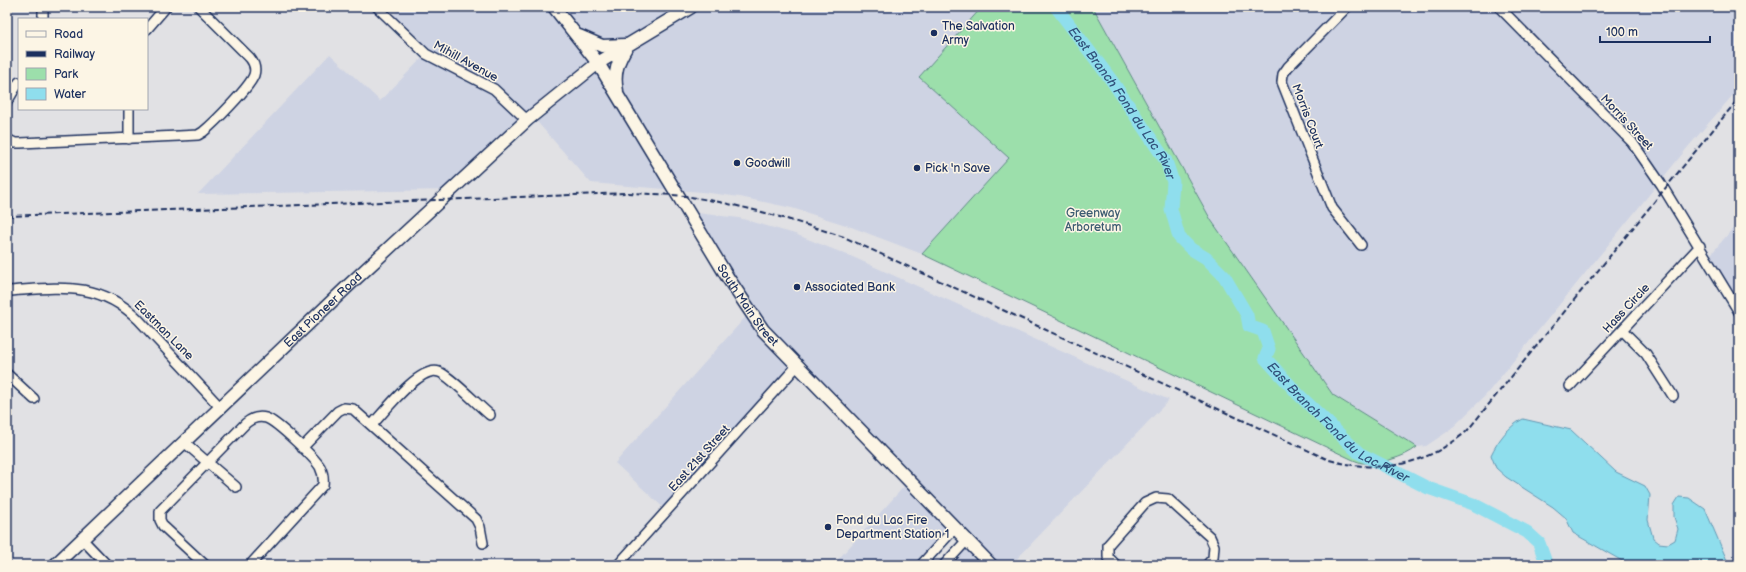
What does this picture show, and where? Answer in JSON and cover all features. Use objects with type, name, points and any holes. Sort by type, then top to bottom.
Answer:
[{"type":"main road","name":"South Main Street","points":[[554,7],[598,63],[745,305],[763,330],[990,565]]},
{"type":"main road","name":"East Pioneer Road","points":[[55,565],[220,407],[527,120],[598,63],[691,7]]},
{"type":"main road","points":[[575,34],[602,46],[628,45]]},
{"type":"main road","points":[[618,96],[615,74],[619,61],[628,45]]},
{"type":"street","points":[[43,7],[43,18]]},
{"type":"street","points":[[148,28],[166,7]]},
{"type":"street","points":[[7,139],[15,143],[20,143],[198,135],[213,123],[252,78],[255,70],[253,61],[199,7]]},
{"type":"street","name":"Mihill Avenue","points":[[377,7],[426,54],[494,89],[527,120]]},
{"type":"street","name":"Morris Court","points":[[1347,7],[1288,66],[1283,74],[1282,82],[1332,208],[1361,245]]},
{"type":"street","name":"Morris Street","points":[[1499,7],[1632,142],[1648,162],[1739,312]]},
{"type":"street","points":[[7,102],[18,84]]},
{"type":"street","points":[[129,110],[129,139]]},
{"type":"street","name":"Hass Circle","points":[[1570,386],[1700,246]]},
{"type":"street","name":"Eastman Lane","points":[[7,291],[69,288],[92,291],[113,300],[134,315],[220,407]]},
{"type":"street","points":[[1622,330],[1646,354],[1673,396]]},
{"type":"street","name":"East 21st Street","points":[[618,565],[798,366]]},
{"type":"street","points":[[372,425],[405,390],[424,374],[433,371],[444,374],[490,415]]},
{"type":"street","points":[[7,374],[34,399]]},
{"type":"street","points":[[302,448],[342,408],[355,410],[476,519],[482,531],[483,543]]},
{"type":"street","points":[[205,565],[163,526],[159,518],[163,508],[207,462],[246,423],[258,417],[271,420],[302,448],[320,467],[323,476],[323,485],[250,565]]},
{"type":"street","points":[[184,442],[236,487]]},
{"type":"street","points":[[1116,565],[1108,557],[1108,545],[1146,503],[1156,498],[1168,499],[1210,537],[1214,546],[1214,558],[1207,565]]},
{"type":"street","points":[[921,565],[955,528]]},
{"type":"street","points":[[82,539],[107,565]]},
{"type":"street","points":[[944,565],[967,540]]},
{"type":"shaded area","points":[[401,7],[982,7],[919,77],[1010,158],[922,254],[846,225],[792,208],[740,197],[702,192],[591,183],[532,116],[451,190],[198,194],[330,54],[380,101],[426,54],[390,19]]},
{"type":"shaded area","points":[[1093,7],[1739,7],[1739,88],[1688,147],[1485,396],[1450,430],[1426,446],[1417,447],[1333,395],[1211,220]]},
{"type":"shaded area","points":[[688,212],[739,218],[795,234],[855,258],[1169,400],[1011,565],[944,565],[967,541],[955,528],[921,565],[833,565],[909,481],[798,366],[667,511],[615,463],[750,312]]},
{"type":"shaded area","points":[[1739,221],[1739,312],[1707,259]]},
{"type":"green space","name":"Greenway Arboretum","points":[[982,7],[1093,7],[1211,220],[1333,395],[1417,447],[1412,451],[1398,457],[1383,461],[1362,463],[1356,461],[922,254],[1009,158],[919,77]]},
{"type":"water","points":[[1523,419],[1571,430],[1616,472],[1645,486],[1650,495],[1648,520],[1653,538],[1659,543],[1668,544],[1675,540],[1678,529],[1674,517],[1674,505],[1679,497],[1689,498],[1705,509],[1729,565],[1630,565],[1573,533],[1566,518],[1553,507],[1506,477],[1496,468],[1491,455],[1494,449],[1509,430]]},
{"type":"waterway","name":"East Branch Fond du Lac River","points":[[1056,7],[1112,81],[1166,161],[1173,182],[1171,209],[1179,237],[1191,249],[1206,258],[1224,276],[1247,315],[1249,326],[1263,331],[1269,349],[1265,358],[1299,395],[1359,453],[1428,488],[1473,504],[1527,532],[1539,543],[1545,560],[1545,565]]},
{"type":"railway","points":[[7,216],[627,193],[662,194],[716,201],[771,214],[844,237],[1329,460],[1348,464],[1384,466],[1402,464],[1419,459],[1451,443],[1467,431],[1739,98]]},
{"type":"place","name":"The Salvation Army","points":[[934,33]]},
{"type":"place","name":"Goodwill","points":[[737,163]]},
{"type":"place","name":"Pick 'n Save","points":[[917,168]]},
{"type":"place","name":"Associated Bank","points":[[797,287]]},
{"type":"place","name":"Fond du Lac Fire Department Station 1","points":[[828,527]]}]
